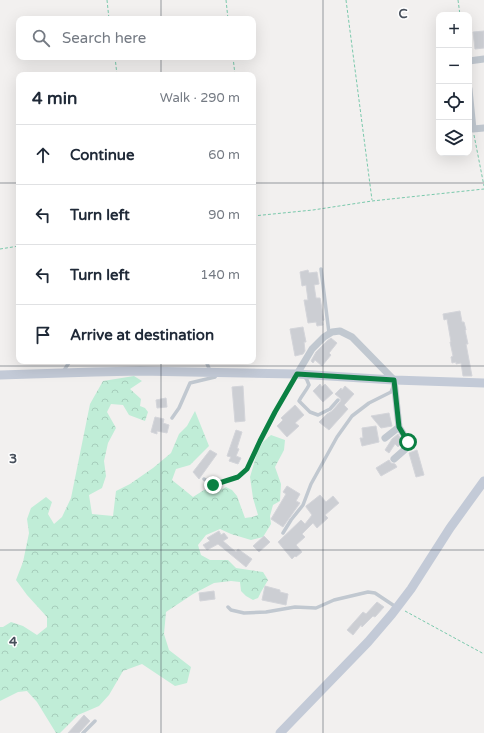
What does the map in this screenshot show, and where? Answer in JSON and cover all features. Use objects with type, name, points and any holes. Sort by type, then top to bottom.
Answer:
[{"type":"street","points":[[472,61],[484,59]]},
{"type":"street","points":[[472,119],[473,129],[484,128]]},
{"type":"street","points":[[300,375],[312,349],[324,337],[332,332],[340,331],[352,337],[394,383],[399,427],[410,445],[394,458]]},
{"type":"street","points":[[0,375],[140,371],[214,372],[300,375],[394,383],[484,383]]},
{"type":"street","points":[[385,438],[399,427]]},
{"type":"street","points":[[280,733],[368,642],[411,590],[450,528],[484,480]]},
{"type":"lane","points":[[322,269],[329,334]]},
{"type":"lane","points":[[63,373],[68,364]]},
{"type":"lane","points":[[172,418],[179,408],[190,383],[215,377],[214,372],[208,364]]},
{"type":"lane","points":[[204,479],[213,485],[238,477],[247,469],[275,412],[300,375],[307,380],[309,385],[299,401],[310,412],[318,415],[330,409],[338,400]]},
{"type":"lane","points":[[283,532],[303,505],[312,484],[337,437],[352,416],[369,403],[391,392],[394,383]]},
{"type":"lane","points":[[228,608],[231,610],[244,612],[266,612],[295,607],[316,608],[334,600],[368,592],[375,593],[397,607]]},
{"type":"lane","points":[[83,733],[95,721]]},
{"type":"path","points":[[107,0],[109,16]]},
{"type":"path","points":[[226,0],[228,16]]},
{"type":"path","points":[[346,0],[372,201]]},
{"type":"path","points":[[458,0],[460,12]]},
{"type":"path","points":[[115,60],[117,72]]},
{"type":"path","points":[[233,60],[235,72]]},
{"type":"path","points":[[473,129],[484,186]]},
{"type":"path","points":[[256,216],[484,189]]},
{"type":"path","points":[[0,248],[16,246]]},
{"type":"path","points":[[397,607],[484,654]]},
{"type":"green space","points":[[134,376],[142,381],[130,389],[141,399],[140,406],[145,408],[148,412],[145,421],[129,415],[123,405],[111,404],[107,412],[116,428],[108,443],[104,461],[106,476],[102,488],[89,495],[92,514],[113,516],[116,491],[130,484],[171,453],[179,434],[187,426],[195,411],[209,446],[190,465],[176,469],[172,480],[193,497],[204,490],[220,490],[226,487],[232,490],[237,496],[245,518],[258,515],[253,498],[250,477],[257,453],[263,442],[271,435],[285,440],[284,450],[275,467],[281,484],[280,501],[273,505],[270,516],[271,524],[263,537],[251,540],[220,529],[206,535],[198,545],[201,555],[210,560],[228,560],[236,568],[263,572],[268,580],[258,598],[253,600],[241,591],[240,582],[231,581],[214,583],[193,594],[166,612],[164,634],[169,650],[191,667],[187,683],[175,686],[142,664],[123,671],[109,695],[99,706],[78,715],[60,733],[56,733],[37,702],[27,691],[18,692],[0,701],[0,627],[3,627],[11,622],[23,626],[37,635],[47,627],[47,617],[27,595],[16,580],[23,562],[29,533],[27,519],[31,508],[46,497],[52,502],[48,514],[54,524],[62,517],[71,498],[90,404],[103,381]]},
{"type":"building","points":[[484,31],[484,48],[475,49],[473,32]]},
{"type":"building","points":[[308,270],[309,273],[317,272],[319,284],[314,285],[316,298],[320,298],[324,320],[322,321],[323,325],[317,326],[316,322],[308,323],[304,300],[308,300],[306,285],[302,286],[300,272]]},
{"type":"building","points":[[460,311],[462,322],[464,322],[466,330],[468,344],[466,344],[472,376],[463,376],[461,363],[452,363],[451,357],[453,356],[447,319],[444,320],[443,314]]},
{"type":"building","points":[[303,327],[306,342],[304,342],[305,351],[303,354],[295,356],[290,329]]},
{"type":"building","points":[[331,338],[337,343],[329,353],[331,355],[322,366],[315,360],[313,363],[311,361],[316,352]]},
{"type":"building","points":[[320,384],[322,387],[325,384],[333,393],[323,402],[313,391]]},
{"type":"building","points":[[243,386],[245,421],[235,422],[232,387]]},
{"type":"building","points":[[345,386],[354,394],[344,405],[348,409],[329,430],[319,422],[340,402],[340,398],[335,394],[341,388],[342,390]]},
{"type":"building","points":[[166,398],[167,407],[157,408],[156,400]]},
{"type":"building","points":[[295,405],[304,415],[295,423],[299,426],[287,437],[277,426],[283,420],[281,418]]},
{"type":"building","points":[[389,413],[392,426],[381,428],[371,416]]},
{"type":"building","points":[[155,417],[164,419],[163,423],[169,425],[167,433],[157,431],[157,434],[151,432]]},
{"type":"building","points":[[376,426],[379,442],[362,446],[360,438],[363,438],[362,428]]},
{"type":"building","points":[[236,430],[242,432],[237,448],[239,449],[236,456],[241,458],[238,464],[229,461],[231,457],[227,456]]},
{"type":"building","points":[[398,434],[404,444],[398,447],[395,444],[389,453],[385,450],[392,439]]},
{"type":"building","points":[[210,450],[217,454],[199,479],[193,472]]},
{"type":"building","points":[[417,450],[424,475],[416,477],[409,453]]},
{"type":"building","points":[[389,460],[397,467],[381,476],[376,468]]},
{"type":"building","points":[[287,486],[300,494],[296,501],[300,503],[283,527],[271,519],[286,494],[283,492]]},
{"type":"building","points":[[320,495],[326,502],[333,496],[339,503],[325,515],[328,518],[317,528],[313,523],[302,534],[305,537],[296,545],[302,552],[292,559],[278,542],[301,520],[305,524],[312,515],[306,506]]},
{"type":"building","points":[[219,531],[221,535],[224,533],[228,538],[223,541],[236,552],[238,549],[252,559],[246,567],[218,544],[207,550],[203,545],[210,541],[207,538]]},
{"type":"building","points":[[264,536],[270,542],[259,552],[253,546]]},
{"type":"building","points":[[265,586],[288,594],[286,605],[262,600]]},
{"type":"building","points":[[214,591],[215,599],[200,601],[199,593]]},
{"type":"building","points":[[377,602],[384,607],[375,617],[373,616],[362,627],[361,625],[353,635],[347,630],[363,612],[366,614]]},
{"type":"building","points":[[84,715],[90,721],[79,733],[68,733]]},
{"type":"route","points":[[213,485],[238,477],[247,469],[275,412],[297,374],[394,380],[399,427],[408,442]]}]
